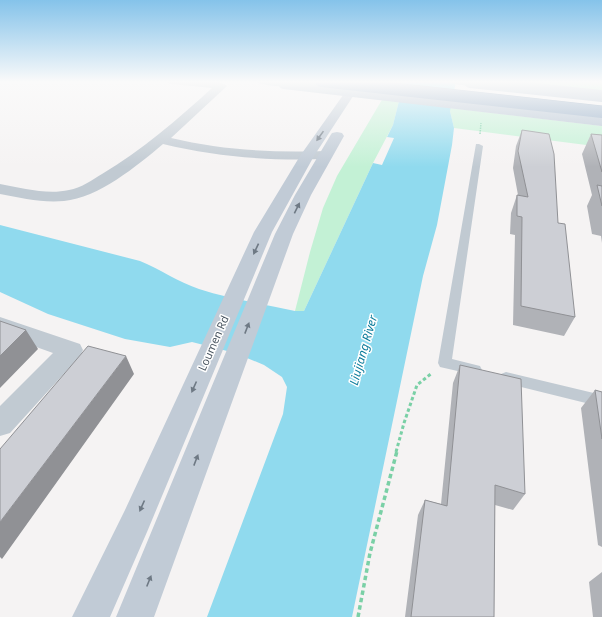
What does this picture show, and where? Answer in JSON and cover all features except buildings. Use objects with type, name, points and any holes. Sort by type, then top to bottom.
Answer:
[{"type":"highway","points":[[582,110],[602,112]]},
{"type":"main road","name":"Loumen Rd","points":[[135,617],[222,356],[236,291],[273,213],[307,156],[338,110]]},
{"type":"main road","name":"Loumen Rd","points":[[91,617],[136,521],[222,356],[260,295],[293,216],[325,155],[353,110]]},
{"type":"main road","points":[[512,110],[602,120]]},
{"type":"street","points":[[0,189],[24,194],[64,196],[85,191],[123,169],[162,140],[195,110]]},
{"type":"street","points":[[162,140],[175,144],[243,154],[307,156],[325,155]]},
{"type":"street","points":[[0,325],[71,350],[0,424]]},
{"type":"lane","points":[[479,146],[445,363],[602,401]]},
{"type":"path","points":[[358,617],[370,553],[383,501],[404,423],[417,384],[445,363]]},
{"type":"green space","points":[[376,110],[397,110],[393,125],[373,163],[304,311],[295,311],[323,208],[337,176]]},
{"type":"green space","points":[[450,110],[465,110],[602,126],[602,147],[454,128]]},
{"type":"water","name":"Liujiang River","points":[[397,110],[450,110],[454,128],[437,225],[423,276],[352,617],[207,617],[283,414],[287,387],[282,377],[264,365],[235,353],[192,342],[170,347],[125,339],[48,314],[0,292],[0,225],[140,261],[184,283],[211,293],[295,311],[304,311],[373,163],[382,165],[394,138],[387,137],[393,125]]}]
